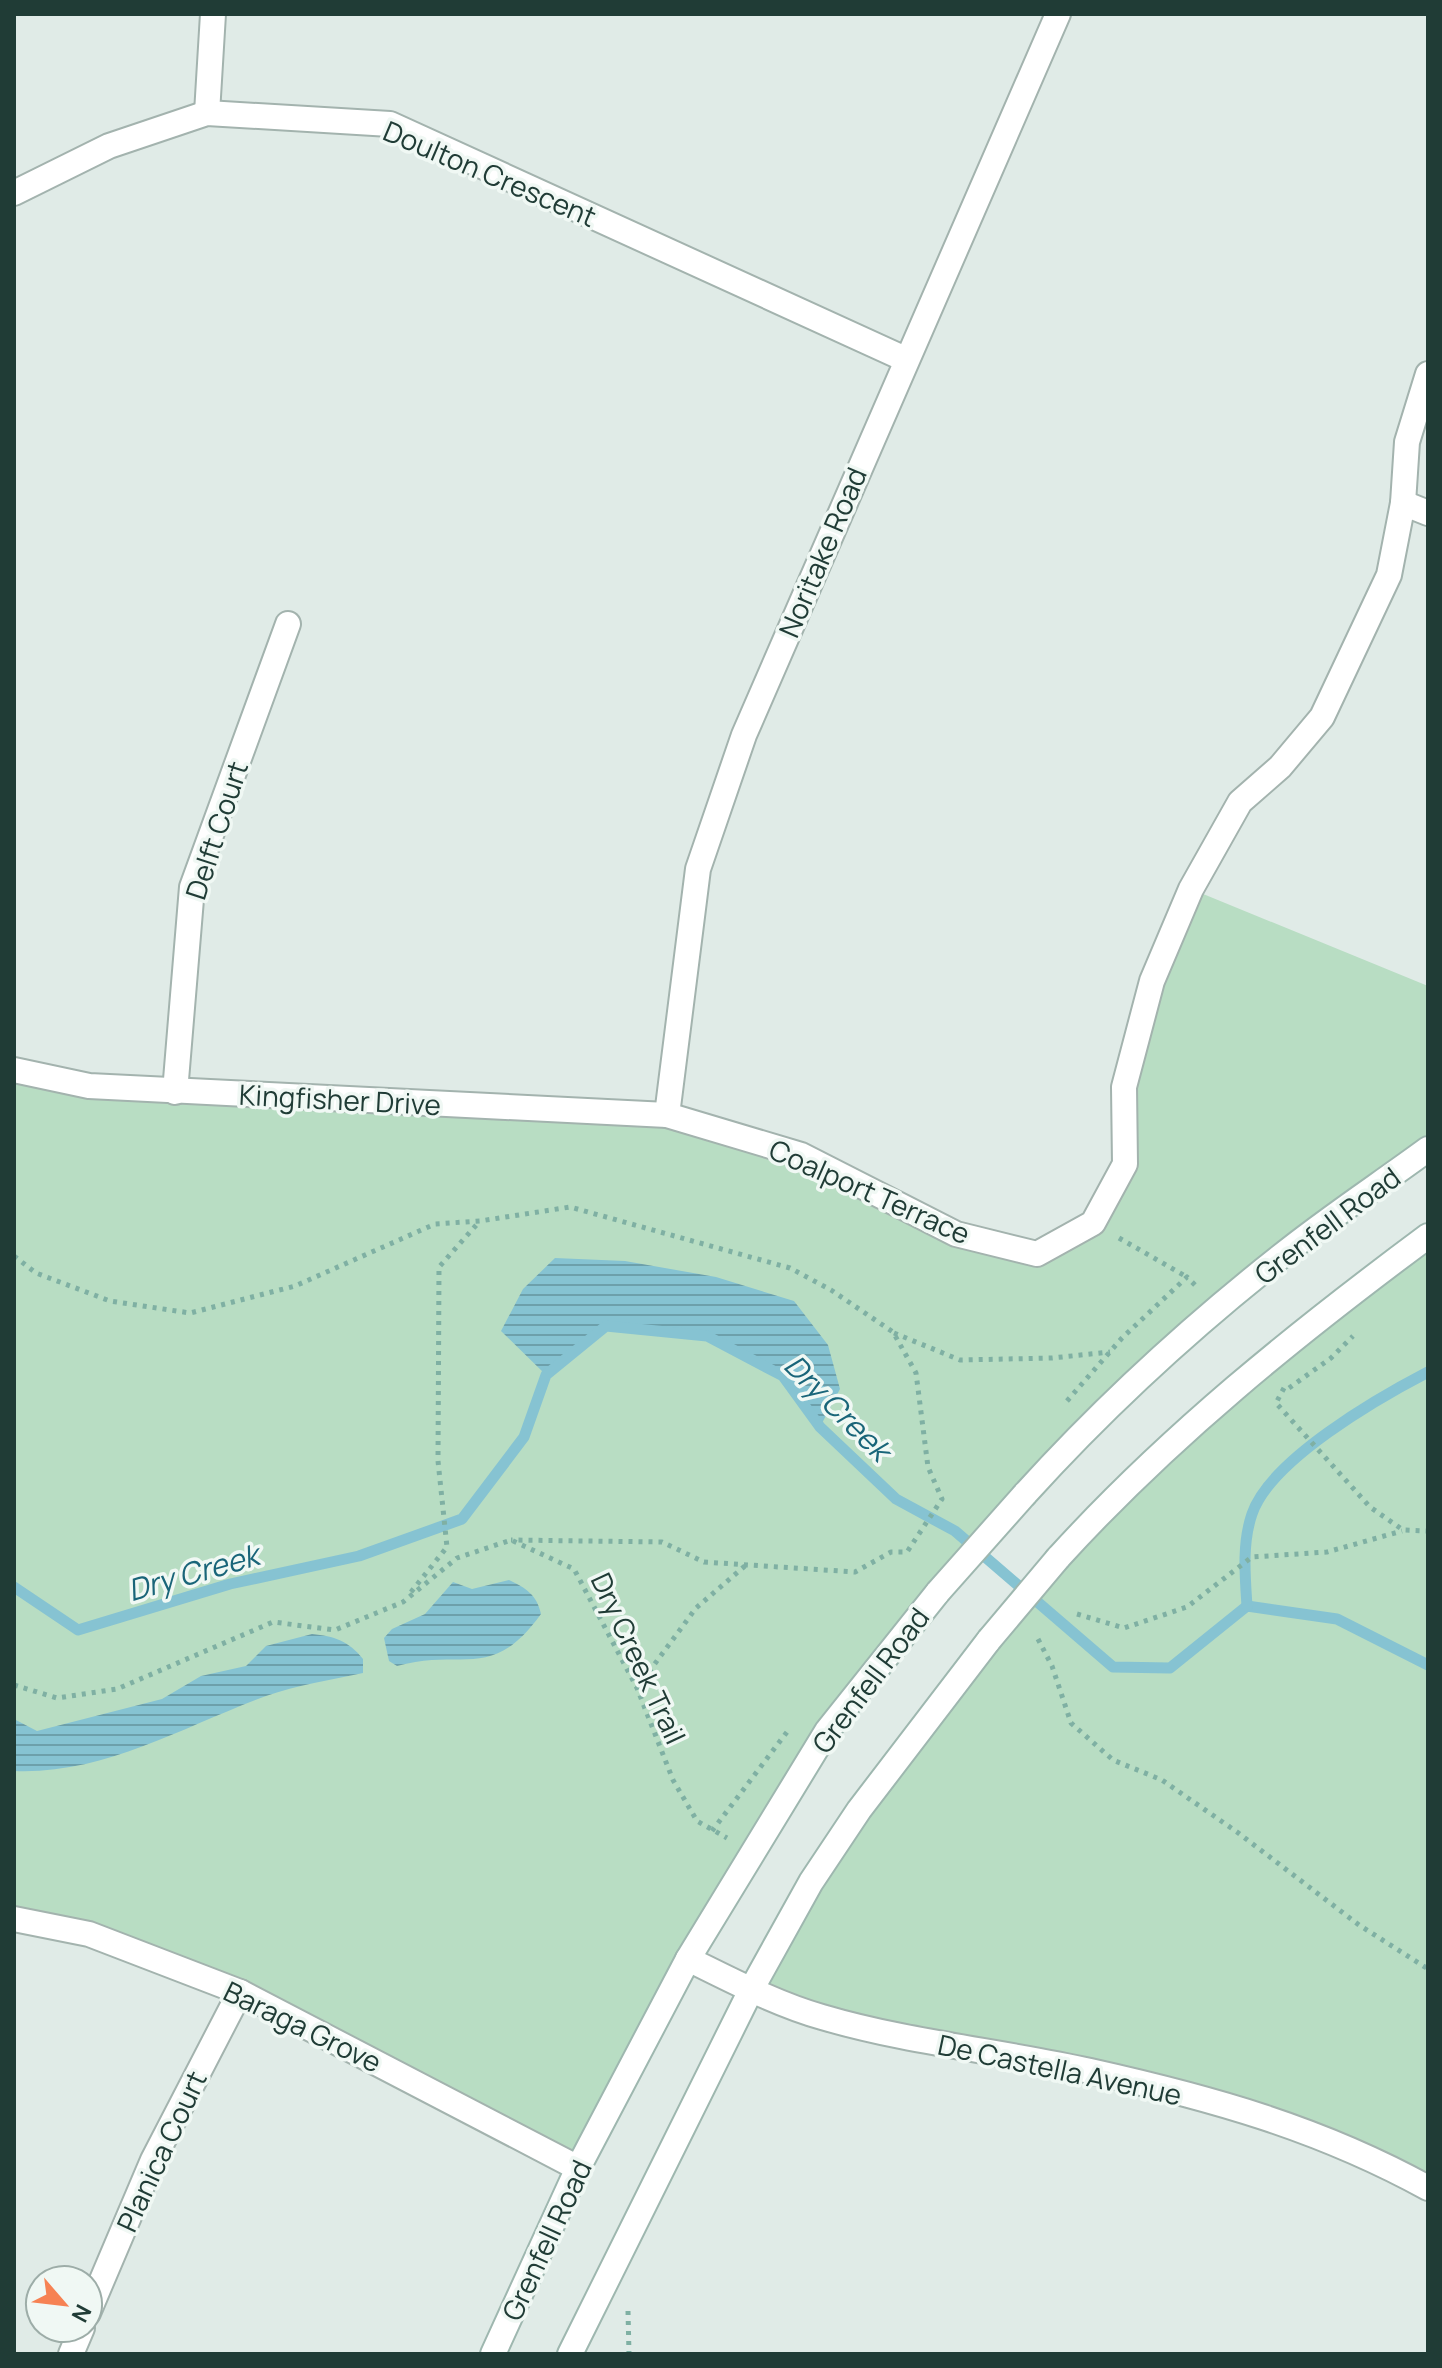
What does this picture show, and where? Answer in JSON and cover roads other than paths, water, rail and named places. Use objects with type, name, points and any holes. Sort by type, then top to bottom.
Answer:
[{"type":"street","points":[[207,113],[213,14]]},
{"type":"street","name":"Noritake Road","points":[[667,1115],[698,869],[744,735],[905,359],[1058,14]]},
{"type":"street","name":"Doulton Crescent","points":[[14,193],[109,146],[207,113],[390,124],[905,359]]},
{"type":"street","points":[[1428,374],[1407,442],[1403,503],[1428,513]]},
{"type":"street","name":"Coalport Terrace","points":[[667,1115],[801,1155],[956,1234],[1037,1254],[1093,1223],[1125,1164],[1124,1087],[1157,968],[1191,889],[1240,802],[1280,767],[1322,717],[1389,575],[1403,503]]},
{"type":"street","name":"Delft Court","points":[[175,1092],[192,887],[288,624]]},
{"type":"street","name":"Kingfisher Drive","points":[[14,1070],[89,1086],[175,1092],[667,1115]]},
{"type":"street","name":"Grenfell Road","points":[[493,2354],[578,2168],[688,1959],[827,1731],[938,1592],[1025,1494],[1131,1387],[1281,1256],[1428,1149]]},
{"type":"street","points":[[570,2354],[751,1990],[811,1882],[859,1810],[989,1640],[1058,1558],[1193,1422],[1266,1360],[1428,1236]]},
{"type":"street","name":"Baraga Grove","points":[[14,1919],[89,1934],[240,1992],[578,2168]]},
{"type":"street","name":"De Castella Avenue","points":[[688,1959],[751,1990],[819,2017],[877,2032],[1089,2071],[1251,2110],[1333,2141],[1428,2188]]},
{"type":"street","name":"Planica Court","points":[[104,2275],[153,2160],[240,1992]]},
{"type":"water","points":[[555,1258],[625,1261],[716,1277],[794,1301],[828,1345],[840,1389],[820,1427],[783,1376],[707,1336],[606,1326],[546,1375],[501,1331],[523,1289]]},
{"type":"water","points":[[509,1580],[530,1593],[541,1614],[507,1649],[475,1659],[420,1661],[397,1666],[389,1661],[384,1638],[392,1629],[425,1614],[453,1582],[472,1589]]},
{"type":"water","points":[[312,1634],[347,1644],[363,1659],[363,1673],[266,1696],[112,1757],[47,1770],[14,1771],[14,1719],[37,1731],[162,1699],[201,1676],[246,1666],[266,1646]]},
{"type":"waterway","name":"Dry Creek","points":[[14,1587],[78,1630],[230,1584],[359,1556],[462,1519],[524,1437],[546,1375],[606,1326],[707,1336],[783,1376],[820,1427],[896,1499],[955,1531],[1113,1667],[1170,1668],[1247,1606],[1337,1619],[1428,1665]]},
{"type":"waterway","points":[[1247,1606],[1247,1536],[1252,1514],[1263,1493],[1302,1452],[1328,1432],[1428,1372]]}]
